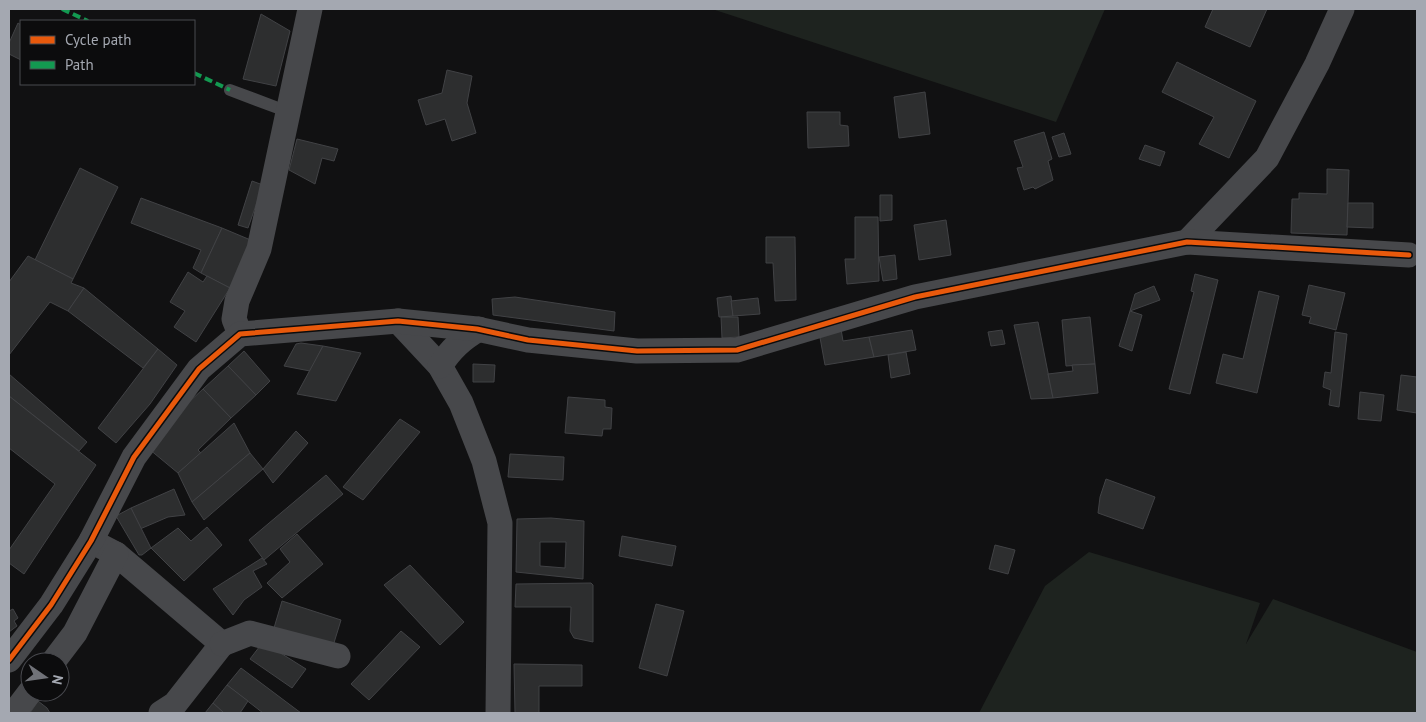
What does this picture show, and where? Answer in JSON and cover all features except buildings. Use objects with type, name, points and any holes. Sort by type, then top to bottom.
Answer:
[{"type":"street","points":[[240,334],[234,318],[236,301],[259,249],[286,111],[310,9]]},
{"type":"street","points":[[1187,242],[1267,158],[1317,64],[1342,9]]},
{"type":"street","points":[[9,660],[51,605],[91,541],[134,456],[199,369],[240,334],[398,321],[479,329],[528,340],[638,351],[737,350],[915,297],[1187,242],[1414,256]]},
{"type":"street","points":[[398,321],[440,366],[461,403],[484,461],[500,523],[498,713]]},
{"type":"street","points":[[440,366],[457,344],[479,329]]},
{"type":"street","points":[[91,541],[116,554],[222,644]]},
{"type":"street","points":[[60,652],[75,632],[116,554]]},
{"type":"street","points":[[161,713],[175,704],[222,644],[250,633],[338,656]]},
{"type":"street","points":[[14,713],[22,702]]},
{"type":"lane","points":[[230,90],[286,111]]},
{"type":"shaded area","points":[[712,9],[1105,9],[1056,122]]},
{"type":"shaded area","points":[[1089,552],[1260,603],[1246,644],[1273,599],[1417,652],[1417,713],[979,713],[1045,586]]},
{"type":"marked path","points":[[62,9],[86,20]]},
{"type":"marked path","points":[[195,73],[230,90]]},
{"type":"cycle path","points":[[9,660],[51,605],[91,541],[134,457],[199,369],[240,334],[398,321],[477,329],[528,340],[637,351],[737,350],[915,297],[1187,242],[1409,255]]}]
